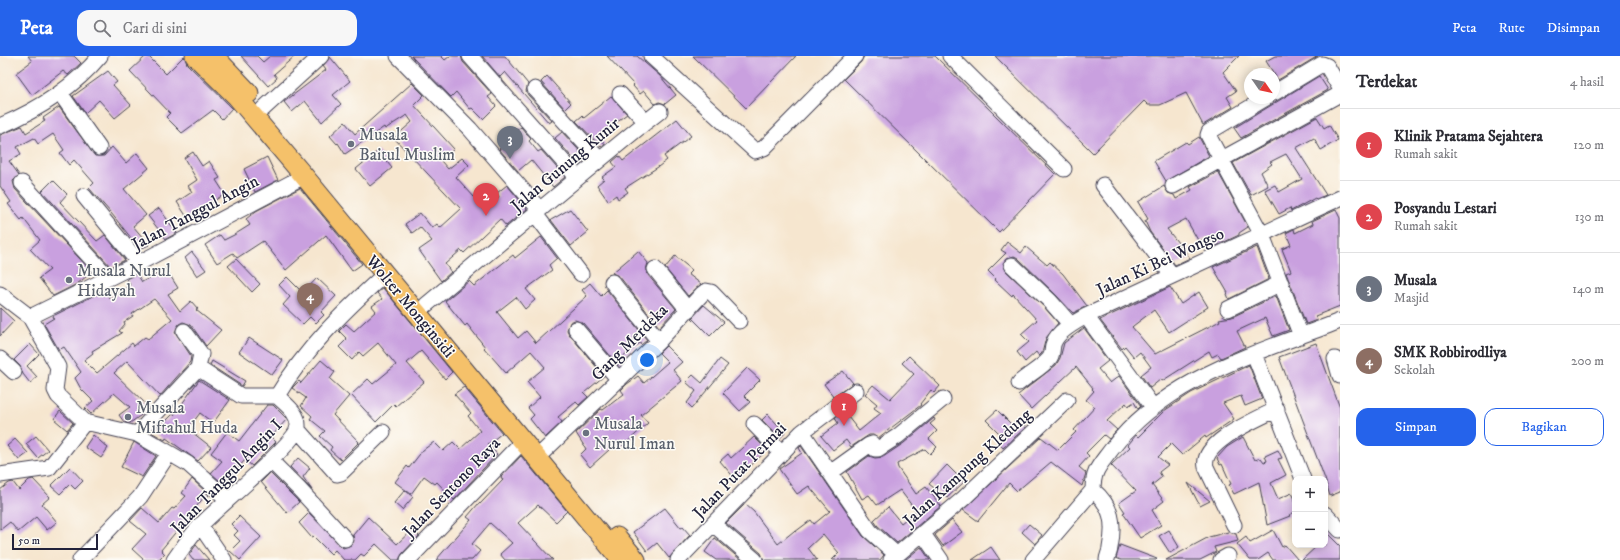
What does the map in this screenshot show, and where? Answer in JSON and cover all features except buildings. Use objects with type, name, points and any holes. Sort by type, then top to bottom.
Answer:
[{"type":"main road","name":"Wolter Monginsidi","points":[[195,56],[237,97],[523,441],[548,460],[636,560]]},
{"type":"main road","name":"Wolter Monginsidi","points":[[214,56],[228,69],[263,109],[426,305],[548,460],[621,560]]},
{"type":"street","points":[[0,126],[38,108],[60,93],[85,72],[100,56]]},
{"type":"street","points":[[263,109],[321,56]]},
{"type":"street","points":[[398,56],[470,129],[537,212],[581,274]]},
{"type":"street","points":[[470,56],[577,177]]},
{"type":"street","points":[[651,56],[749,147],[759,151],[764,148],[855,56]]},
{"type":"street","points":[[950,56],[1064,169]]},
{"type":"street","points":[[1280,91],[1331,70],[1340,88]]},
{"type":"street","points":[[535,89],[599,159]]},
{"type":"street","points":[[60,93],[99,148]]},
{"type":"street","name":"Jalan Gunung Kunir","points":[[426,305],[577,177],[646,122],[620,94]]},
{"type":"street","points":[[1173,186],[1340,94]]},
{"type":"street","points":[[1256,104],[1209,133],[1208,136],[1262,235],[1301,336]]},
{"type":"street","points":[[646,122],[660,111]]},
{"type":"street","name":"Jalan Tanggul Angin","points":[[30,317],[140,263],[304,176]]},
{"type":"street","points":[[22,183],[109,278]]},
{"type":"street","points":[[1103,185],[1172,275]]},
{"type":"street","points":[[84,196],[140,263]]},
{"type":"street","name":"Jalan Ki Bei Wongso","points":[[1019,383],[1048,360],[1053,353],[1054,342],[1071,325],[1086,316],[1340,198]]},
{"type":"street","points":[[1012,265],[1050,301],[1071,325]]},
{"type":"street","points":[[654,269],[688,310]]},
{"type":"street","name":"Jalan Tanggul Angin I","points":[[174,560],[200,525],[227,499],[271,461],[298,430],[298,420],[294,413],[277,396],[286,380],[319,338],[350,305],[385,274]]},
{"type":"street","points":[[612,282],[659,340]]},
{"type":"street","points":[[1228,309],[1281,283]]},
{"type":"street","name":"Gang Merdeka","points":[[548,460],[619,380],[702,294],[711,292],[739,321]]},
{"type":"street","points":[[0,294],[30,317],[58,367],[55,390],[58,396],[85,422],[137,434],[188,464],[227,499]]},
{"type":"street","points":[[1086,316],[1153,407]]},
{"type":"street","points":[[1033,560],[1093,490],[1093,477],[1099,465],[1117,442],[1153,407],[1192,381],[1254,354],[1340,321]]},
{"type":"street","points":[[576,329],[619,380]]},
{"type":"street","points":[[137,434],[198,368],[201,354],[184,331]]},
{"type":"street","points":[[1254,354],[1302,476]]},
{"type":"street","points":[[0,359],[14,372]]},
{"type":"street","points":[[1335,359],[1340,376]]},
{"type":"street","points":[[198,368],[241,396],[277,396]]},
{"type":"street","points":[[802,432],[856,391]]},
{"type":"street","points":[[830,473],[869,445],[872,444],[875,449],[878,449],[898,436],[943,399]]},
{"type":"street","name":"Jalan Kampung Kledung","points":[[894,557],[964,498],[1067,400]]},
{"type":"street","points":[[1234,525],[1206,467],[1205,458],[1210,449],[1225,438],[1276,409]]},
{"type":"street","points":[[0,475],[49,468],[85,422]]},
{"type":"street","points":[[754,424],[782,453]]},
{"type":"street","points":[[298,430],[337,474],[341,473],[383,432]]},
{"type":"street","name":"Jalan Putat Permai","points":[[678,560],[802,432],[870,531],[894,557]]},
{"type":"street","name":"Jalan Sentono Raya","points":[[408,560],[523,441]]},
{"type":"street","points":[[80,560],[140,497],[169,453]]},
{"type":"street","points":[[271,461],[346,539]]},
{"type":"street","points":[[1093,490],[1104,500],[1110,511],[1111,542],[1107,560]]},
{"type":"street","points":[[1328,517],[1340,530]]},
{"type":"street","points":[[713,524],[755,560]]},
{"type":"street","points":[[200,525],[224,560]]},
{"type":"street","points":[[923,534],[941,560]]},
{"type":"place","name":"Musala Baitul Muslim","points":[[351,144]]},
{"type":"place","name":"Musala","points":[[510,159]]},
{"type":"place","name":"Posyandu Lestari","points":[[486,216]]},
{"type":"place","name":"Musala Nurul Hidayah","points":[[69,280]]},
{"type":"place","name":"SMK Robbirodliya","points":[[310,316]]},
{"type":"place","name":"Musala Miftahul Huda","points":[[128,417]]},
{"type":"place","name":"Klinik Pratama Sejahtera","points":[[844,426]]},
{"type":"place","name":"Musala Nurul Iman","points":[[586,433]]}]
